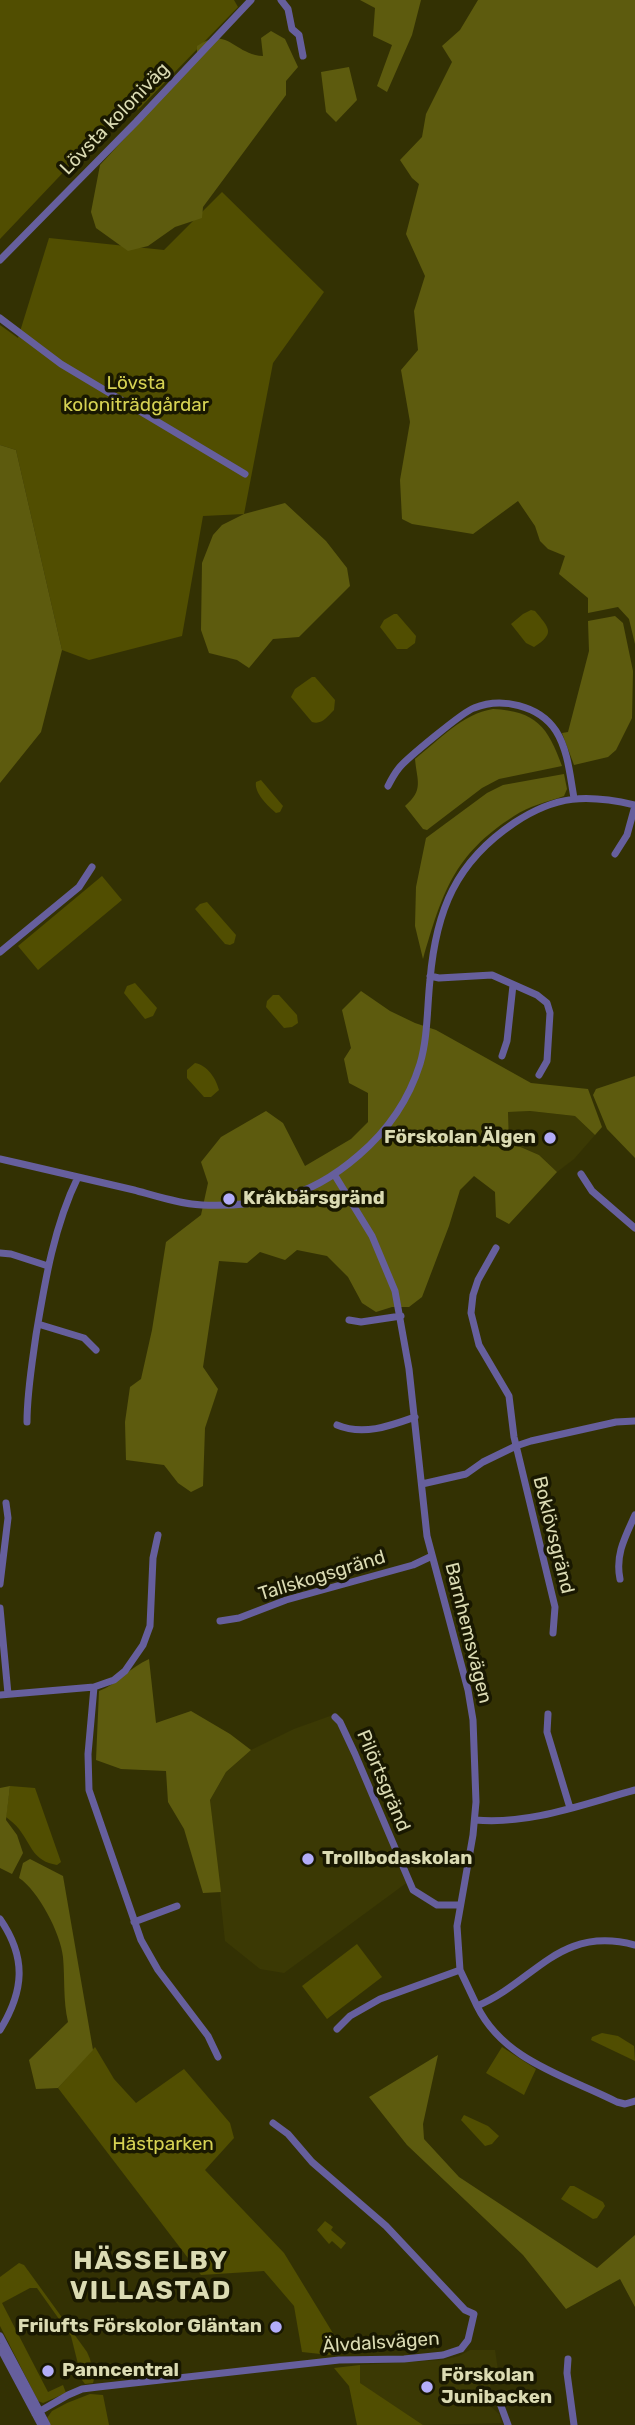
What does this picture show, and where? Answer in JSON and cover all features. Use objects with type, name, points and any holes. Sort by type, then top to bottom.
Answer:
[{"type":"street","name":"Lövsta koloniväg","points":[[0,260],[251,0]]},
{"type":"street","points":[[281,0],[288,9],[292,29],[299,35],[303,56]]},
{"type":"street","points":[[0,318],[61,364],[245,474]]},
{"type":"street","points":[[387,786],[400,766],[472,708],[509,704],[527,708],[543,717],[555,730],[569,769],[574,798]]},
{"type":"street","points":[[0,1159],[200,1205],[254,1203],[299,1193],[334,1174],[371,1144],[388,1125],[412,1084],[421,1062],[426,1036],[430,976],[440,920],[465,866],[493,837],[526,816],[552,803],[574,798],[604,798],[635,805],[630,829],[615,854]]},
{"type":"street","points":[[0,952],[79,887],[92,867]]},
{"type":"street","points":[[430,976],[439,978],[492,975],[537,995],[549,1007],[547,1061],[539,1075]]},
{"type":"street","points":[[502,1056],[507,1041],[513,985]]},
{"type":"street","name":"Barnhemsvägen","points":[[334,1174],[355,1205],[377,1246],[396,1291],[415,1417],[427,1536],[465,1678],[474,1731],[475,1820],[457,1926],[460,1970]]},
{"type":"street","points":[[581,1174],[592,1191],[635,1228]]},
{"type":"street","points":[[27,1422],[27,1394],[48,1266],[58,1227],[79,1177]]},
{"type":"street","name":"Boklövsgränd","points":[[496,1248],[478,1280],[471,1313],[479,1345],[509,1396],[516,1446],[555,1606],[554,1633]]},
{"type":"street","points":[[0,1253],[48,1266]]},
{"type":"street","points":[[349,1320],[361,1322],[401,1316]]},
{"type":"street","points":[[38,1324],[84,1338],[96,1350]]},
{"type":"street","points":[[337,1425],[350,1430],[365,1430],[415,1417]]},
{"type":"street","points":[[422,1484],[466,1474],[483,1462],[516,1446],[575,1431],[635,1421]]},
{"type":"street","points":[[0,1584],[8,1518],[6,1503]]},
{"type":"street","points":[[620,1579],[617,1564],[620,1549],[635,1515]]},
{"type":"street","points":[[0,1608],[4,1694],[94,1687],[114,1680],[125,1671],[143,1645],[150,1626],[153,1559],[158,1535]]},
{"type":"street","name":"Tallskogsgränd","points":[[220,1621],[239,1618],[286,1600],[412,1565],[432,1556]]},
{"type":"street","points":[[94,1687],[88,1754],[89,1790],[141,1940],[158,1970],[200,2025],[218,2057]]},
{"type":"street","points":[[548,1714],[547,1732],[570,1808]]},
{"type":"street","name":"Pilörtsgränd","points":[[335,1717],[355,1754],[413,1890],[438,1905],[460,1905]]},
{"type":"street","points":[[475,1820],[499,1822],[524,1819],[635,1790]]},
{"type":"street","points":[[134,1922],[177,1906]]},
{"type":"street","points":[[0,1919],[13,1942],[20,1978],[15,2000],[0,2030]]},
{"type":"street","points":[[477,2006],[494,1999],[560,1951],[582,1943],[604,1941],[635,1945]]},
{"type":"street","points":[[337,2029],[350,2016],[380,1999],[460,1970],[482,2017],[504,2043],[525,2058],[617,2102],[625,2104],[635,2101]]},
{"type":"street","name":"Älvdalsvägen","points":[[37,2413],[82,2389],[339,2360],[404,2359],[443,2355],[461,2349],[468,2340],[474,2314],[465,2310],[386,2226],[273,2123]]},
{"type":"street","points":[[0,2336],[41,2425]]},
{"type":"street","points":[[0,2348],[37,2413],[47,2425]]},
{"type":"street","points":[[568,2359],[574,2425]]},
{"type":"street","points":[[497,2395],[508,2425]]},
{"type":"shaded area","points":[[360,0],[421,0],[412,35],[387,92],[377,86],[392,45],[373,36],[375,8]]},
{"type":"shaded area","points":[[478,0],[635,0],[635,644],[629,619],[618,607],[588,613],[588,598],[559,574],[565,556],[548,549],[540,541],[535,526],[518,501],[473,534],[412,524],[402,519],[400,480],[410,422],[401,370],[418,350],[414,311],[425,276],[406,234],[419,184],[400,160],[422,137],[426,114],[452,62],[442,46],[460,30]]},
{"type":"shaded area","points":[[271,31],[285,39],[298,67],[286,81],[286,95],[203,207],[202,218],[175,227],[148,246],[128,251],[96,228],[91,212],[100,165],[197,60],[197,46],[208,40],[224,39],[244,51],[263,56],[261,38]]},
{"type":"shaded area","points":[[349,67],[357,100],[336,122],[326,112],[321,72]]},
{"type":"shaded area","points":[[0,445],[16,450],[62,650],[41,732],[0,783]]},
{"type":"shaded area","points":[[285,503],[326,541],[347,568],[350,586],[299,637],[273,639],[249,668],[237,660],[209,653],[201,630],[202,563],[213,535],[222,525],[244,514]]},
{"type":"shaded area","points":[[615,616],[623,623],[633,671],[632,718],[616,750],[608,757],[574,765],[562,733],[568,732],[589,651],[588,621]]},
{"type":"shaded area","points":[[493,709],[520,713],[538,724],[551,741],[562,766],[499,779],[482,788],[427,830],[423,829],[405,806],[417,790],[415,759],[461,722]]},
{"type":"shaded area","points":[[564,774],[567,789],[564,796],[514,816],[493,831],[463,861],[444,895],[423,959],[415,926],[416,887],[426,838],[487,793],[503,785]]},
{"type":"shaded area","points":[[361,991],[390,1011],[436,1030],[531,1083],[588,1089],[602,1127],[595,1135],[575,1116],[530,1111],[508,1112],[509,1142],[539,1155],[557,1172],[509,1224],[496,1217],[495,1192],[474,1176],[460,1190],[422,1297],[409,1307],[392,1307],[376,1312],[362,1303],[348,1277],[327,1256],[297,1250],[285,1260],[260,1252],[247,1263],[219,1261],[203,1367],[218,1389],[205,1428],[203,1486],[191,1492],[178,1483],[164,1465],[126,1460],[125,1422],[130,1387],[141,1379],[166,1242],[201,1215],[208,1183],[201,1162],[221,1137],[266,1111],[283,1123],[305,1166],[351,1139],[368,1122],[368,1093],[349,1083],[344,1059],[351,1048],[342,1010]]},
{"type":"shaded area","points":[[635,1076],[635,1158],[607,1129],[593,1095],[596,1089]]},
{"type":"shaded area","name":"Förskolan Älgen","points":[[530,1111],[575,1116],[595,1135],[574,1159],[557,1172],[539,1155],[509,1142],[508,1112]]},
{"type":"shaded area","points":[[149,1659],[156,1723],[191,1711],[251,1750],[226,1772],[210,1800],[221,1892],[203,1893],[184,1829],[168,1802],[166,1771],[121,1769],[96,1760],[99,1691]]},
{"type":"shaded area","name":"Trollbodaskolan","points":[[333,1715],[409,1881],[284,1973],[260,1969],[225,1941],[210,1800],[226,1772],[251,1750],[294,1729]]},
{"type":"shaded area","points":[[10,1786],[6,1820],[17,1835],[23,1853],[12,1874],[0,1868],[0,1788]]},
{"type":"shaded area","points":[[30,1859],[63,1876],[93,2050],[58,2088],[36,2089],[29,2060],[68,2022],[63,1957],[58,1937],[41,1902],[19,1878],[23,1863]]},
{"type":"shaded area","points":[[438,2055],[423,2124],[424,2139],[459,2177],[597,2268],[635,2235],[635,2307],[620,2279],[566,2309],[523,2255],[407,2145],[369,2097]]},
{"type":"shaded area","name":"Förskolan Junibacken","points":[[470,2350],[495,2350],[500,2384],[491,2385],[485,2396],[489,2405],[499,2414],[502,2423],[423,2425],[359,2383],[360,2365],[443,2360]]},
{"type":"green space","points":[[0,0],[234,0],[238,7],[138,110],[130,102],[0,239]]},
{"type":"green space","name":"Lövsta koloniträdgårdar","points":[[222,192],[324,292],[273,363],[244,514],[203,516],[182,636],[89,660],[62,650],[16,450],[0,445],[0,325],[18,338],[49,238],[164,250]]},
{"type":"green space","points":[[531,610],[535,611],[548,630],[545,638],[534,647],[526,643],[511,624]]},
{"type":"green space","points":[[397,614],[416,636],[415,643],[407,649],[397,649],[380,627],[384,620]]},
{"type":"green space","points":[[315,677],[335,700],[334,710],[319,722],[312,722],[291,697],[295,689]]},
{"type":"green space","points":[[261,780],[283,806],[280,812],[276,813],[259,795],[256,782]]},
{"type":"green space","points":[[102,876],[122,900],[38,970],[18,946]]},
{"type":"green space","points":[[207,902],[236,935],[234,943],[225,944],[195,909]]},
{"type":"green space","points":[[135,983],[157,1008],[153,1016],[145,1019],[124,993],[127,986]]},
{"type":"green space","points":[[273,995],[279,995],[297,1015],[298,1023],[284,1028],[266,1007],[267,1001]]},
{"type":"green space","points":[[195,1063],[207,1069],[216,1081],[219,1090],[211,1097],[204,1097],[187,1078],[187,1070]]},
{"type":"green space","points":[[10,1786],[35,1788],[61,1862],[57,1865],[38,1856],[18,1828],[6,1817]]},
{"type":"green space","points":[[357,1944],[382,1977],[327,2019],[302,1986]]},
{"type":"green space","points":[[602,2033],[618,2036],[634,2046],[635,2061],[591,2040]]},
{"type":"green space","name":"Hästparken","points":[[95,2047],[114,2079],[136,2103],[184,2069],[230,2123],[234,2138],[205,2170],[284,2253],[342,2348],[330,2355],[302,2352],[294,2306],[264,2271],[201,2275],[58,2088]]},
{"type":"green space","points":[[502,2047],[536,2069],[524,2095],[486,2073]]},
{"type":"green space","points":[[464,2115],[488,2126],[499,2136],[492,2144],[485,2146],[461,2120]]},
{"type":"green space","points":[[570,2186],[603,2202],[605,2206],[597,2218],[593,2219],[561,2199]]},
{"type":"green space","points":[[325,2221],[346,2243],[341,2249],[332,2241],[329,2244],[317,2230]]},
{"type":"green space","points":[[19,2263],[24,2265],[87,2352],[94,2379],[93,2383],[85,2384],[82,2380],[71,2336],[37,2288],[30,2288],[2,2303],[48,2392],[63,2385],[66,2393],[43,2403],[38,2401],[0,2326],[0,2277]]},
{"type":"green space","points":[[360,2365],[360,2383],[423,2425],[357,2425],[349,2386],[334,2368]]},
{"type":"green space","points":[[90,2394],[103,2395],[109,2425],[50,2425],[47,2418],[52,2411]]},
{"type":"place","name":"Förskolan Älgen","points":[[550,1138]]},
{"type":"place","name":"Kråkbärsgränd","points":[[229,1199]]},
{"type":"place","name":"Trollbodaskolan","points":[[308,1859]]},
{"type":"place","name":"Frilufts Förskolor Gläntan","points":[[276,2327]]},
{"type":"place","name":"Panncentral","points":[[48,2371]]},
{"type":"place","name":"Förskolan Junibacken","points":[[427,2387]]},
{"type":"district","name":"HÄSSELBY VILLASTAD","points":[[151,2276]]}]
